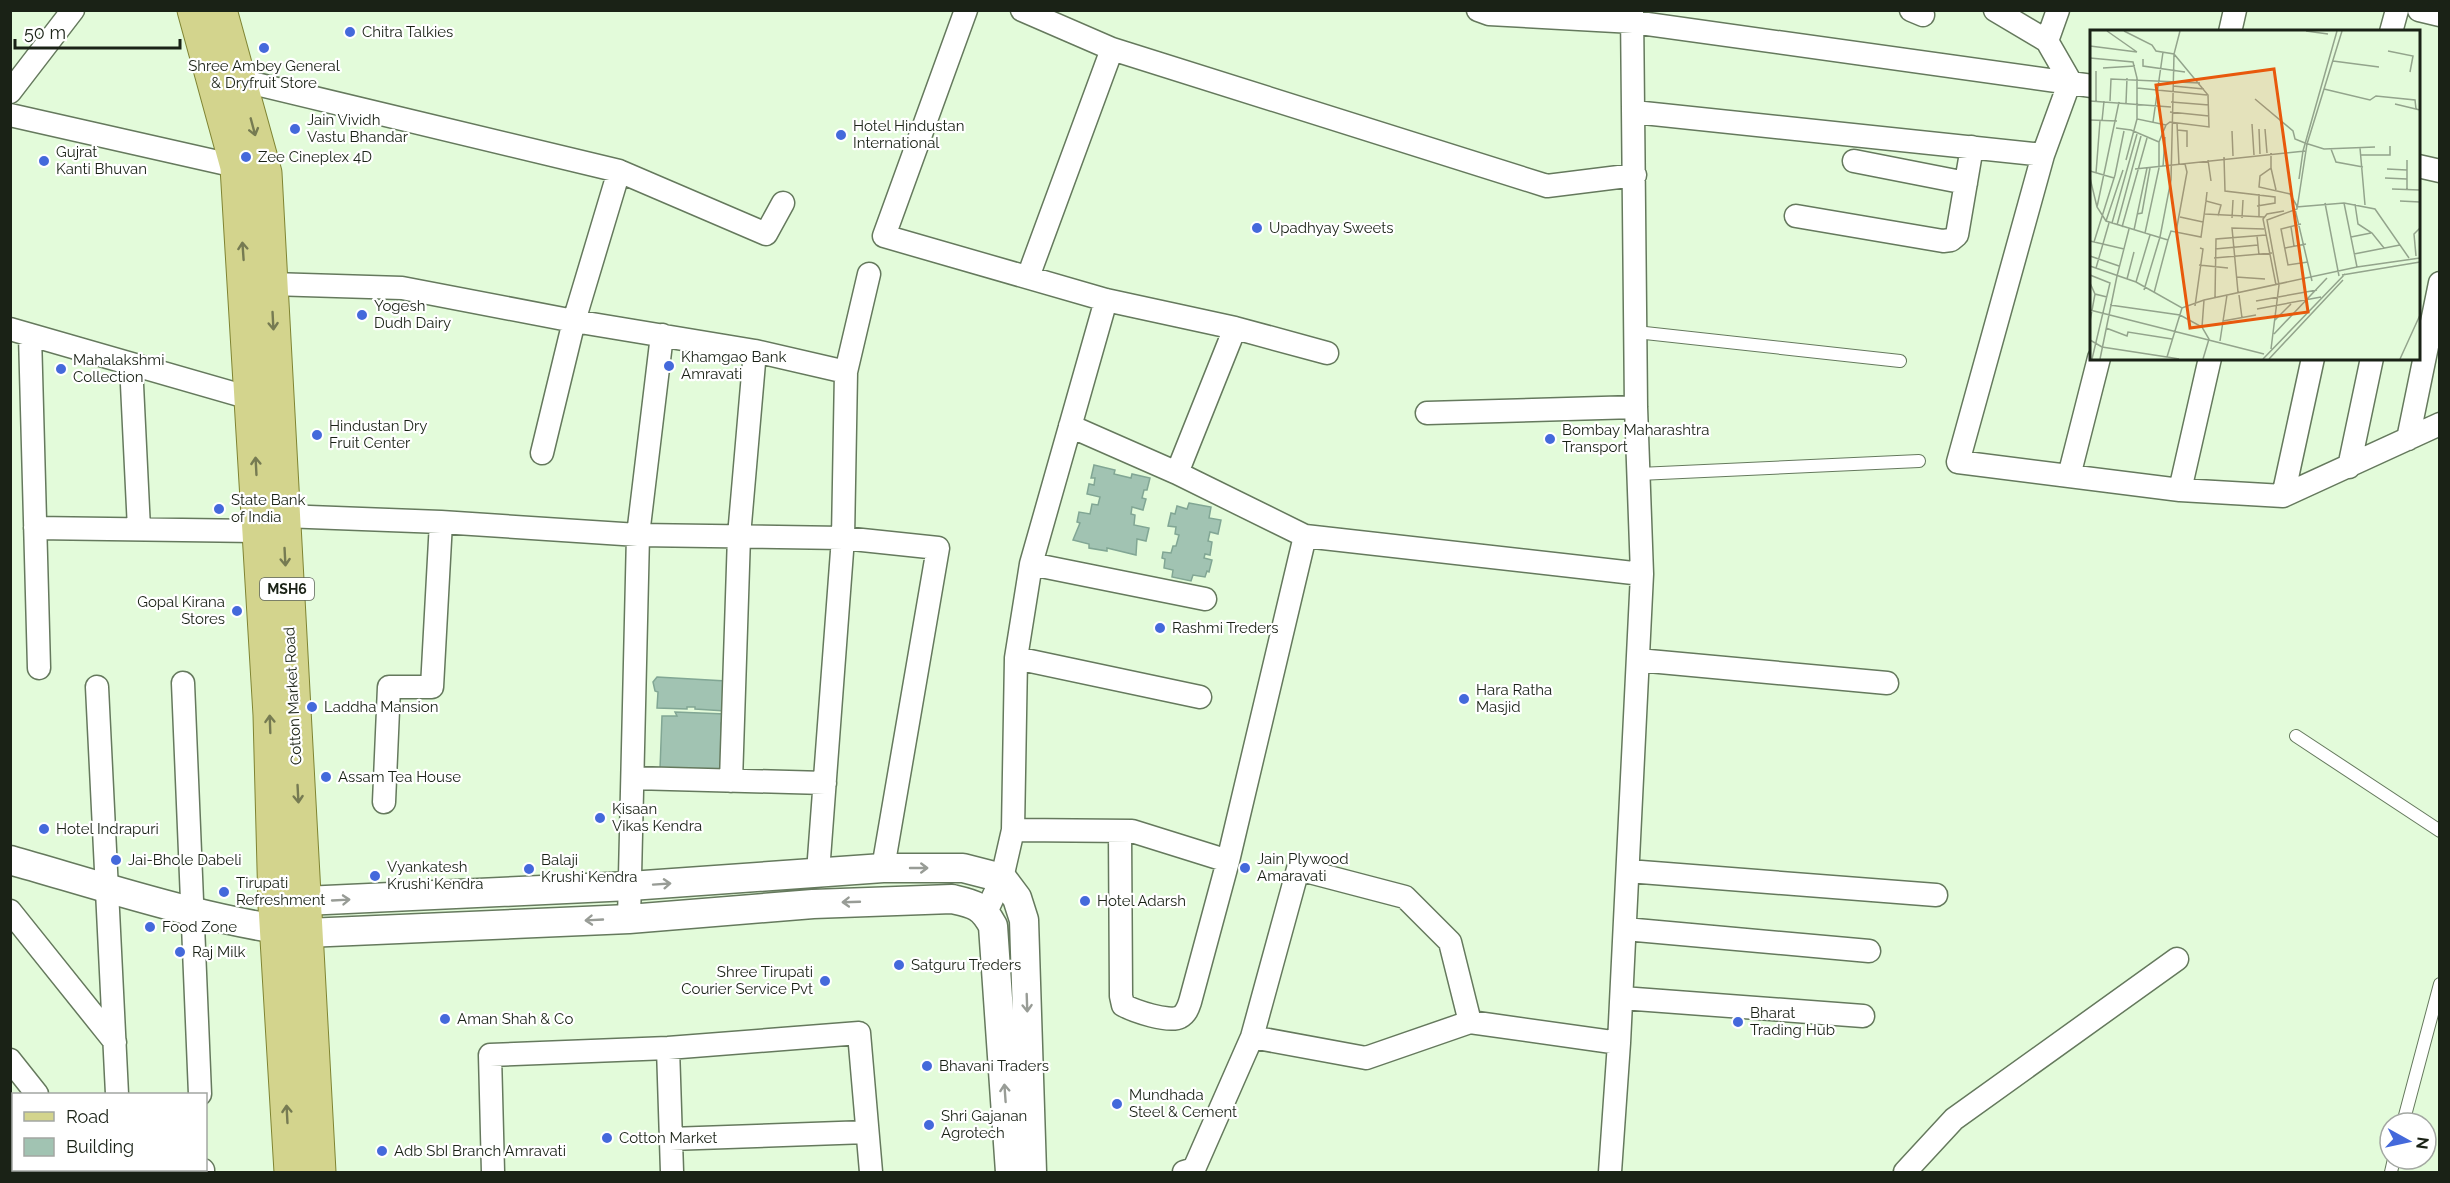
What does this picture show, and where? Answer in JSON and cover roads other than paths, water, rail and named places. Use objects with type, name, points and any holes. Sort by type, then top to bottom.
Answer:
[{"type":"main road","name":"Cotton Market Road","points":[[194,10],[226,77]]},
{"type":"main road","name":"Cotton Market Road","points":[[220,10],[226,77],[251,170],[271,284],[265,402]]},
{"type":"main road","name":"Cotton Market Road","points":[[251,170],[271,523],[270,715],[319,1173]]},
{"type":"main road","name":"Cotton Market Road","points":[[291,917],[291,1173]]},
{"type":"street","points":[[10,92],[73,10]]},
{"type":"street","points":[[966,10],[884,236],[1106,300],[1235,328],[1327,353]]},
{"type":"street","points":[[1022,10],[1112,49],[1547,186],[1635,175]]},
{"type":"street","points":[[1478,10],[1489,14],[1633,16],[2081,84]]},
{"type":"street","points":[[1995,10],[2047,41],[2081,84]]},
{"type":"street","points":[[2047,41],[2058,10]]},
{"type":"street","points":[[2230,30],[2235,10]]},
{"type":"street","points":[[2392,30],[2397,10]]},
{"type":"street","points":[[2419,10],[2439,15]]},
{"type":"street","points":[[1611,1173],[1622,998],[1642,574],[1636,407],[1633,16]]},
{"type":"street","points":[[1028,277],[1112,49]]},
{"type":"street","points":[[226,77],[619,171],[766,234],[783,203]]},
{"type":"street","points":[[2081,84],[2043,155],[1958,462],[2180,490],[2283,496],[2439,424]]},
{"type":"street","points":[[1634,112],[2043,155]]},
{"type":"street","points":[[10,116],[251,170]]},
{"type":"street","points":[[1796,216],[1943,241],[1951,240],[1957,235],[1972,147]]},
{"type":"street","points":[[1854,161],[1966,183]]},
{"type":"street","points":[[2420,166],[2439,171]]},
{"type":"street","points":[[542,453],[574,321],[619,171]]},
{"type":"street","points":[[818,872],[843,538],[846,372],[869,274]]},
{"type":"street","points":[[2408,439],[2439,283]]},
{"type":"street","points":[[271,284],[402,288],[574,321],[755,351],[846,372]]},
{"type":"street","points":[[986,912],[1002,878],[1013,830],[1016,658],[1031,564],[1106,300]]},
{"type":"street","points":[[1177,473],[1235,328]]},
{"type":"street","points":[[39,668],[35,528],[20,332],[265,402]]},
{"type":"street","points":[[629,918],[638,535],[662,335]]},
{"type":"street","points":[[731,781],[739,536],[755,351]]},
{"type":"street","points":[[2069,476],[2098,360]]},
{"type":"street","points":[[2180,490],[2210,360]]},
{"type":"street","points":[[2283,496],[2313,360]]},
{"type":"street","points":[[2349,467],[2372,360]]},
{"type":"street","points":[[131,364],[139,529]]},
{"type":"street","points":[[1427,413],[1636,407]]},
{"type":"street","points":[[1070,426],[1177,473],[1305,536],[1642,574]]},
{"type":"street","points":[[35,528],[139,529],[271,523],[441,522],[638,535],[843,538],[939,548],[883,868]]},
{"type":"street","points":[[384,801],[389,687],[432,687],[441,522]]},
{"type":"street","points":[[1120,831],[1121,996],[1124,1005],[1132,1010],[1171,1020],[1187,1011],[1228,861],[1305,536]]},
{"type":"street","points":[[1031,564],[1205,599]]},
{"type":"street","points":[[1016,658],[1200,697]]},
{"type":"street","points":[[1638,660],[1887,682]]},
{"type":"street","points":[[183,683],[200,1093]]},
{"type":"street","points":[[98,687],[117,1093]]},
{"type":"street","points":[[633,778],[825,783]]},
{"type":"street","points":[[1013,830],[1132,831],[1228,861]]},
{"type":"street","points":[[10,860],[192,910],[245,922],[630,886],[883,868],[963,868],[1002,878],[1017,898],[1024,920],[1032,1173]]},
{"type":"street","points":[[1184,1173],[1194,1169],[1252,1037],[1298,868],[1405,897],[1450,942],[1470,1022]]},
{"type":"street","points":[[1628,871],[1936,895]]},
{"type":"street","points":[[291,917],[629,918],[813,904],[952,899],[970,903],[986,912],[993,926],[1010,1173]]},
{"type":"street","points":[[10,911],[115,1042]]},
{"type":"street","points":[[1625,929],[1869,951]]},
{"type":"street","points":[[1905,1173],[1954,1119],[2177,958]]},
{"type":"street","points":[[1622,998],[1863,1016]]},
{"type":"street","points":[[1252,1037],[1366,1058],[1470,1022],[1619,1043]]},
{"type":"street","points":[[493,1173],[490,1055],[668,1048],[859,1033],[871,1173]]},
{"type":"street","points":[[668,1048],[672,1173]]},
{"type":"street","points":[[10,1060],[35,1093]]},
{"type":"street","points":[[670,1139],[867,1132]]},
{"type":"lane","points":[[1636,332],[1900,361]]},
{"type":"lane","points":[[1639,474],[1919,461]]},
{"type":"lane","points":[[2296,736],[2439,831]]},
{"type":"lane","points":[[2406,1111],[2439,984]]},
{"type":"place","name":"Chitra Talkies","points":[[350,32]]},
{"type":"place","name":"Shree Ambey General & Dryfruit Store","points":[[264,48]]},
{"type":"place","name":"Jain Vividh Vastu Bhandar","points":[[295,129]]},
{"type":"place","name":"Hotel Hindustan International","points":[[841,135]]},
{"type":"place","name":"Zee Cineplex 4D","points":[[246,157]]},
{"type":"place","name":"Gujrat Kanti Bhuvan","points":[[44,161]]},
{"type":"place","name":"Upadhyay Sweets","points":[[1257,228]]},
{"type":"place","name":"Yogesh Dudh Dairy","points":[[362,315]]},
{"type":"place","name":"Khamgao Bank Amravati","points":[[669,366]]},
{"type":"place","name":"Mahalakshmi Collection","points":[[61,369]]},
{"type":"place","name":"Hindustan Dry Fruit Center","points":[[317,435]]},
{"type":"place","name":"Bombay Maharashtra Transport","points":[[1550,439]]},
{"type":"place","name":"State Bank of India","points":[[219,509]]},
{"type":"place","name":"Gopal Kirana Stores","points":[[237,611]]},
{"type":"place","name":"Rashmi Treders","points":[[1160,628]]},
{"type":"place","name":"Hara Ratha Masjid","points":[[1464,699]]},
{"type":"place","name":"Laddha Mansion","points":[[312,707]]},
{"type":"place","name":"Assam Tea House","points":[[326,777]]},
{"type":"place","name":"Kisaan Vikas Kendra","points":[[600,818]]},
{"type":"place","name":"Hotel Indrapuri","points":[[44,829]]},
{"type":"place","name":"Jai-Bhole Dabeli","points":[[116,860]]},
{"type":"place","name":"Jain Plywood Amaravati","points":[[1245,868]]},
{"type":"place","name":"Balaji Krushi Kendra","points":[[529,869]]},
{"type":"place","name":"Vyankatesh Krushi Kendra","points":[[375,876]]},
{"type":"place","name":"Tirupati Refreshment","points":[[224,892]]},
{"type":"place","name":"Hotel Adarsh","points":[[1085,901]]},
{"type":"place","name":"Food Zone","points":[[150,927]]},
{"type":"place","name":"Raj Milk","points":[[180,952]]},
{"type":"place","name":"Satguru Treders","points":[[899,965]]},
{"type":"place","name":"Shree Tirupati Courier Service Pvt","points":[[825,981]]},
{"type":"place","name":"Aman Shah & Co","points":[[445,1019]]},
{"type":"place","name":"Bharat Trading Hub","points":[[1738,1022]]},
{"type":"place","name":"Bhavani Traders","points":[[927,1066]]},
{"type":"place","name":"Mundhada Steel & Cement","points":[[1117,1104]]},
{"type":"place","name":"Shri Gajanan Agrotech","points":[[929,1125]]},
{"type":"place","name":"Cotton Market","points":[[607,1138]]},
{"type":"place","name":"Adb SbI Branch Amravati","points":[[382,1151]]}]
